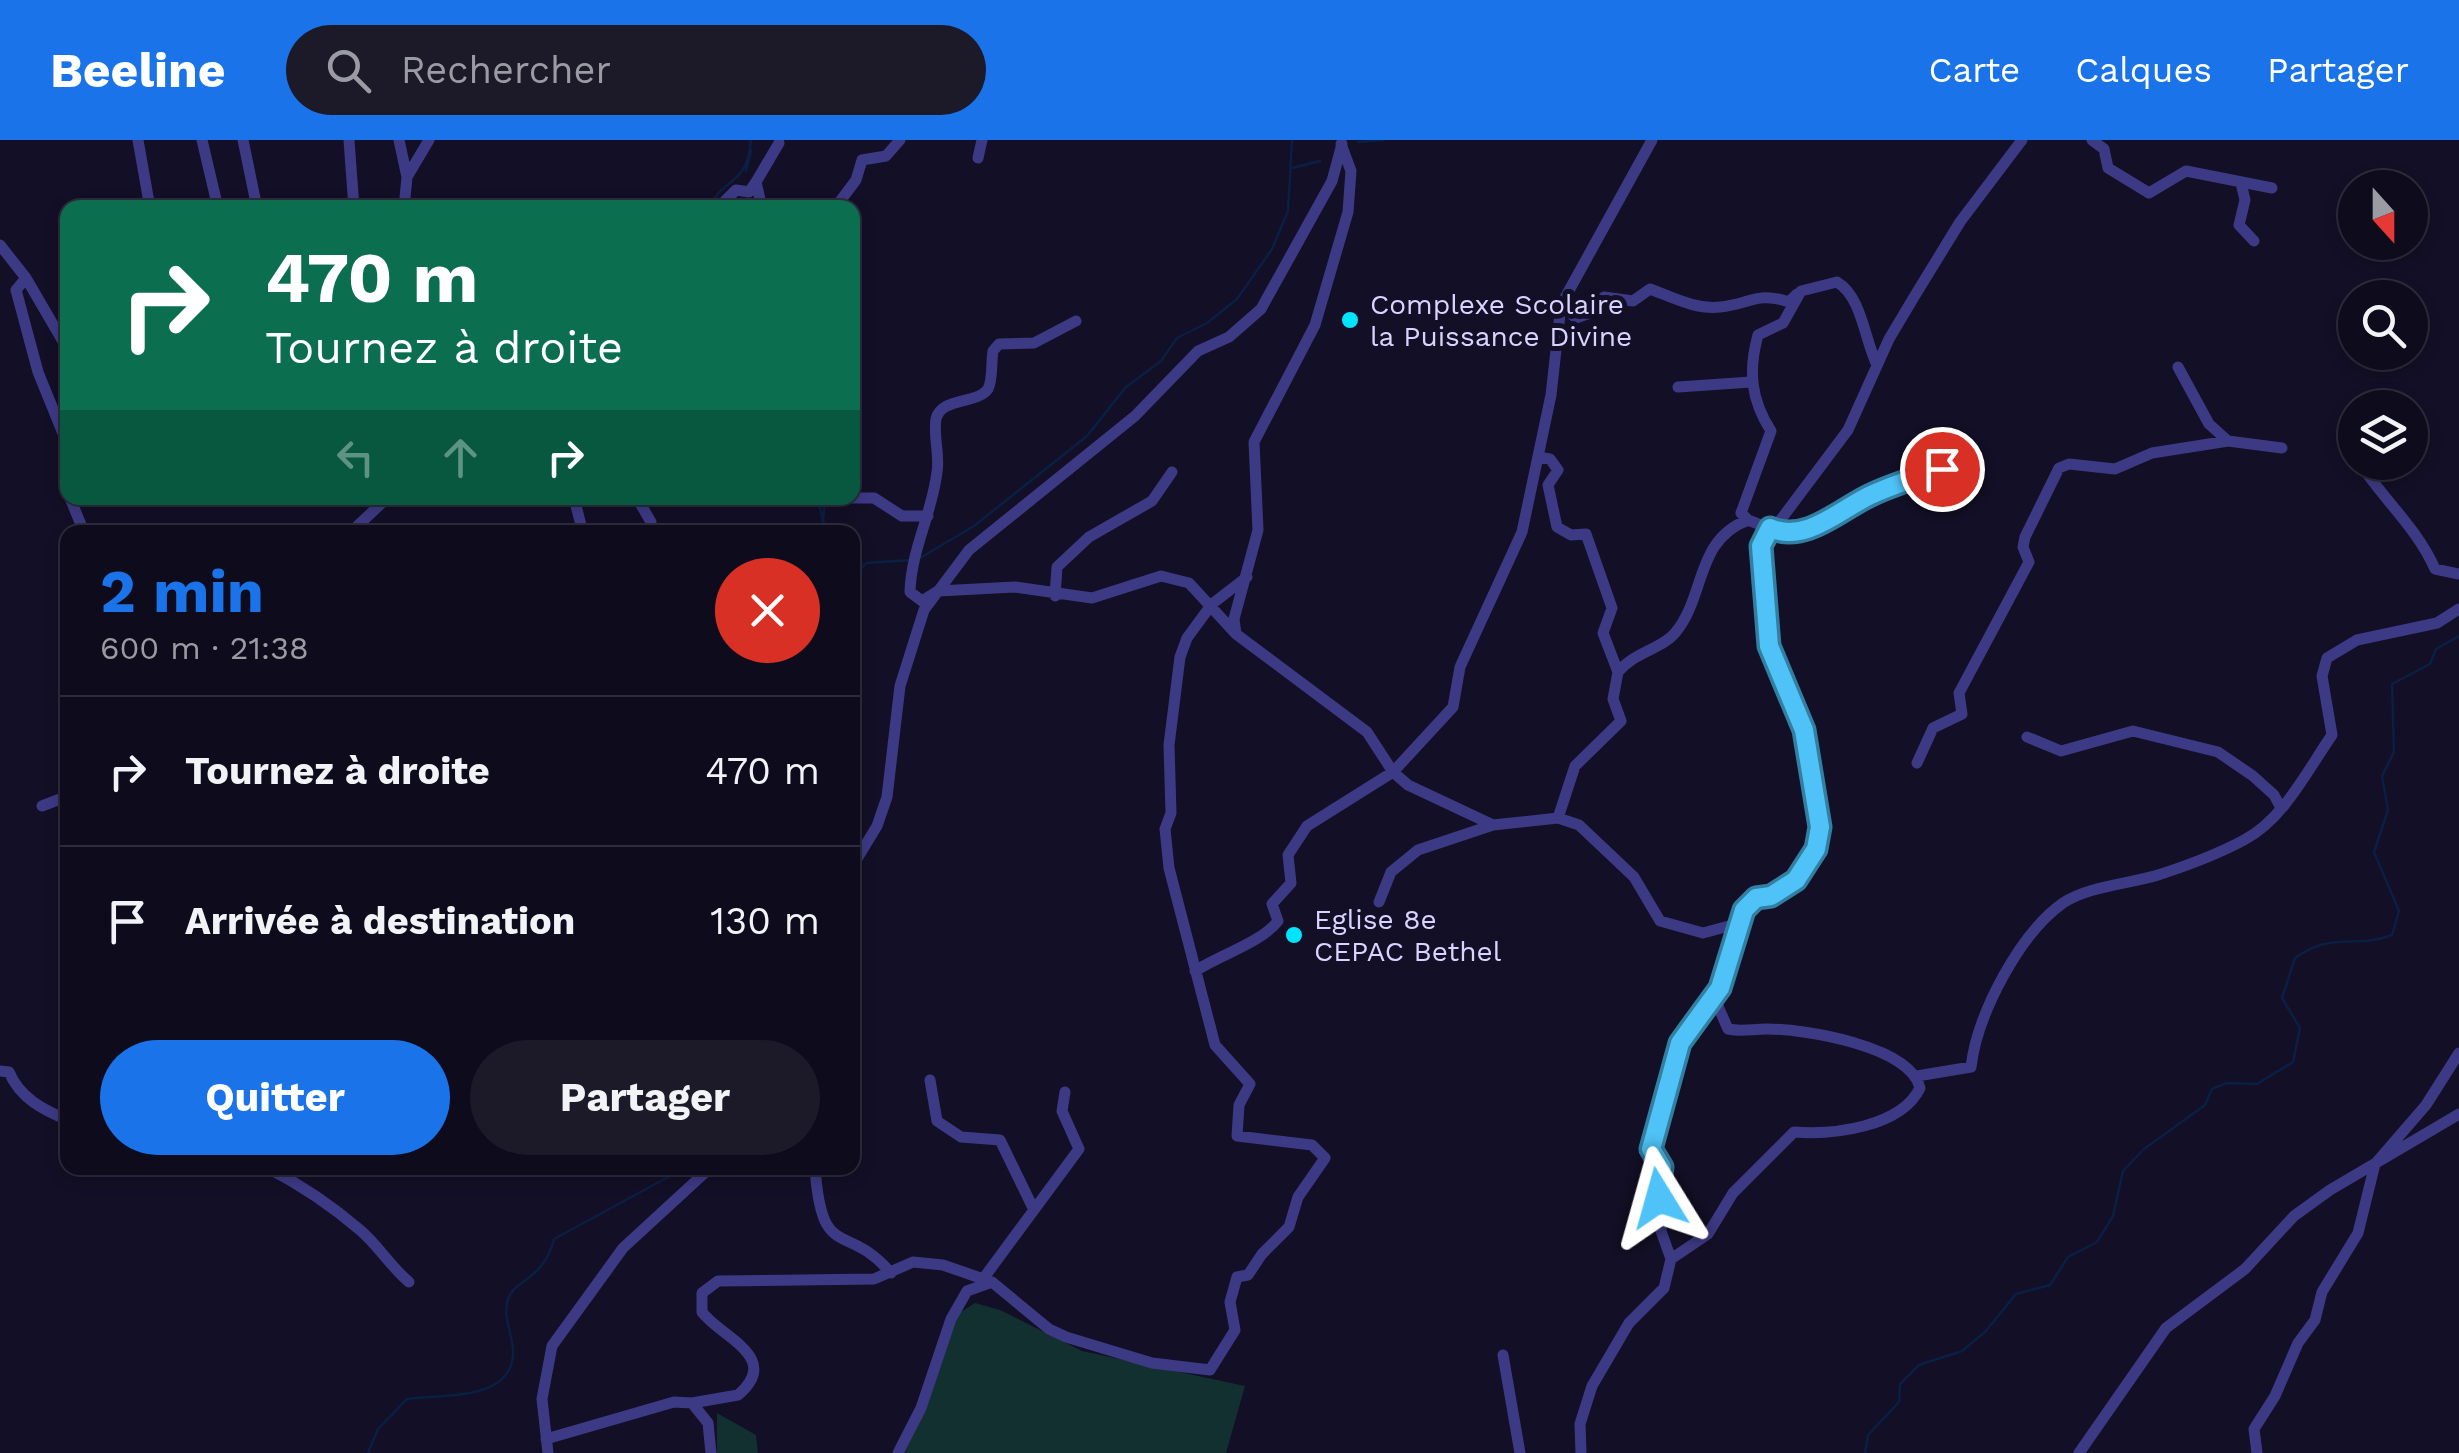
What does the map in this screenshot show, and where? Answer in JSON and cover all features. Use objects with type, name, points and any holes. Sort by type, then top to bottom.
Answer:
[{"type":"street","points":[[138,140],[149,200]]},
{"type":"street","points":[[202,140],[216,200]]},
{"type":"street","points":[[244,140],[255,200]]},
{"type":"street","points":[[349,140],[353,200]]},
{"type":"street","points":[[398,140],[407,177],[405,200]]},
{"type":"street","points":[[407,177],[429,140]]},
{"type":"street","points":[[841,200],[856,180],[862,160],[886,156],[900,140]]},
{"type":"street","points":[[978,158],[982,140]]},
{"type":"street","points":[[1195,970],[1234,946],[1268,934],[1278,921],[1272,904],[1291,883],[1288,855],[1307,826],[1393,772],[1453,707],[1460,667],[1522,532],[1552,395],[1561,306],[1652,140]]},
{"type":"street","points":[[1581,1453],[1580,1424],[1592,1386],[1629,1323],[1664,1288],[1671,1259],[1661,1231],[1662,1167],[1651,1149],[1680,1043],[1714,997],[1749,903],[1796,880],[1816,849],[1820,827],[1804,730],[1769,646],[1761,546],[1770,528],[1792,508],[1848,430],[1877,364],[1960,222],[2022,140]]},
{"type":"street","points":[[2092,140],[2104,148],[2108,168],[2150,193],[2186,170],[2272,188]]},
{"type":"street","points":[[726,200],[736,190],[749,192],[779,142]]},
{"type":"street","points":[[1236,634],[1234,619],[1258,530],[1254,442],[1315,325],[1337,252],[1348,212],[1351,171],[1341,142]]},
{"type":"street","points":[[860,854],[877,826],[887,797],[906,657],[924,610],[969,550],[1135,416],[1198,351],[1228,337],[1261,308],[1332,182],[1341,142]]},
{"type":"street","points":[[756,182],[760,200]]},
{"type":"street","points":[[2241,183],[2245,200],[2239,225],[2254,240]]},
{"type":"street","points":[[0,244],[26,278],[60,336]]},
{"type":"street","points":[[26,278],[16,290],[38,372],[60,426]]},
{"type":"street","points":[[1561,306],[1576,318],[1593,312],[1604,298],[1633,301],[1650,289],[1696,306],[1719,307],[1768,294],[1789,302],[1800,291],[1836,282],[1849,289],[1877,364]]},
{"type":"street","points":[[1800,291],[1783,324],[1758,335],[1751,382],[1754,404],[1772,431],[1741,513],[1748,520],[1784,534],[1812,528],[1878,491],[1942,469]]},
{"type":"street","points":[[1076,321],[1034,343],[999,344],[993,351],[990,386],[984,393],[942,409],[936,420],[938,470],[914,560],[910,592],[922,600],[938,591],[1015,587],[1055,596],[1107,596],[1161,576],[1189,582],[1236,634],[1367,732],[1393,772],[1428,797],[1492,825]]},
{"type":"street","points":[[2178,367],[2210,424],[2228,441]]},
{"type":"street","points":[[1678,387],[1751,382]]},
{"type":"street","points":[[1916,763],[1933,728],[1962,714],[1959,692],[2018,587],[2028,562],[2023,547],[2025,537],[2060,468],[2069,464],[2115,469],[2152,453],[2228,441],[2282,448]]},
{"type":"street","points":[[1538,457],[1550,459],[1558,470],[1548,484],[1557,527],[1571,535],[1586,534],[1606,583],[1612,608],[1603,633],[1618,672],[1613,699],[1621,721],[1575,766],[1558,818]]},
{"type":"street","points":[[1055,596],[1057,567],[1089,537],[1152,501],[1172,472]]},
{"type":"street","points":[[2370,480],[2380,497],[2422,538],[2435,569],[2459,574]]},
{"type":"street","points":[[860,498],[874,498],[902,516],[928,516]]},
{"type":"street","points":[[358,525],[379,505]]},
{"type":"street","points":[[641,505],[651,522]]},
{"type":"street","points":[[1618,672],[1643,649],[1676,632],[1712,545],[1748,520]]},
{"type":"street","points":[[546,1439],[674,1402],[692,1403],[738,1394],[752,1372],[751,1355],[702,1312],[702,1293],[708,1286],[740,1280],[874,1280],[913,1262],[943,1265],[988,1281],[1049,1329],[1152,1362],[1210,1370],[1235,1330],[1230,1302],[1237,1277],[1248,1275],[1262,1254],[1290,1227],[1298,1197],[1325,1158],[1312,1145],[1237,1136],[1238,1105],[1250,1084],[1215,1045],[1169,868],[1165,829],[1172,813],[1170,745],[1180,657],[1187,638],[1212,604],[1247,577]]},
{"type":"street","points":[[1917,1076],[1971,1067],[1982,1018],[2000,986],[2038,927],[2064,902],[2159,874],[2244,840],[2281,808],[2332,736],[2322,676],[2327,658],[2357,640],[2437,623],[2459,608]]},
{"type":"street","points":[[2027,737],[2061,751],[2133,731],[2218,752],[2264,786],[2281,808]]},
{"type":"street","points":[[42,806],[60,799]]},
{"type":"street","points":[[1379,902],[1391,872],[1418,850],[1492,825],[1558,818],[1596,838],[1634,877],[1660,921],[1703,933],[1740,923]]},
{"type":"street","points":[[1671,1259],[1708,1234],[1733,1193],[1794,1132],[1814,1134],[1899,1115],[1920,1088],[1917,1076],[1887,1055],[1858,1044],[1767,1029],[1728,1029],[1714,997]]},
{"type":"street","points":[[2257,1453],[2254,1429],[2314,1320],[2322,1292],[2358,1233],[2375,1164],[2426,1105],[2459,1052]]},
{"type":"street","points":[[0,1071],[10,1072],[14,1084],[36,1104],[60,1116]]},
{"type":"street","points":[[930,1080],[937,1121],[961,1137],[1000,1140],[1034,1210]]},
{"type":"street","points":[[898,1453],[921,1408],[952,1319],[967,1290],[988,1281],[1079,1149],[1062,1111],[1065,1092]]},
{"type":"street","points":[[2079,1453],[2166,1328],[2245,1268],[2294,1216],[2459,1114]]},
{"type":"street","points":[[281,1175],[310,1191],[360,1230],[386,1264],[408,1282]]},
{"type":"street","points":[[548,1453],[542,1399],[552,1346],[624,1248],[702,1175]]},
{"type":"street","points":[[816,1175],[818,1207],[831,1233],[878,1257],[891,1273]]},
{"type":"street","points":[[1503,1355],[1520,1453]]},
{"type":"street","points":[[692,1403],[708,1423],[711,1453]]},
{"type":"green space","points":[[975,1303],[1000,1310],[1082,1351],[1245,1386],[1226,1453],[905,1453],[956,1315]]},
{"type":"green space","points":[[717,1413],[756,1435],[758,1453],[717,1453]]},
{"type":"waterway","points":[[714,200],[745,166],[751,140]]},
{"type":"waterway","points":[[920,558],[974,526],[1087,436],[1126,387],[1161,361],[1177,338],[1207,323],[1237,299],[1272,249],[1288,211],[1292,140]]},
{"type":"waterway","points":[[1358,142],[1384,140]]},
{"type":"waterway","points":[[746,171],[751,151]]},
{"type":"waterway","points":[[1292,168],[1320,161]]},
{"type":"waterway","points":[[819,505],[824,525]]},
{"type":"waterway","points":[[824,505],[825,525]]},
{"type":"waterway","points":[[860,571],[866,563],[912,560]]},
{"type":"waterway","points":[[1865,1453],[1868,1435],[1899,1402],[1900,1384],[1919,1365],[1962,1351],[1985,1332],[2016,1294],[2050,1285],[2068,1257],[2097,1242],[2113,1216],[2123,1171],[2144,1149],[2205,1105],[2212,1089],[2227,1083],[2257,1084],[2293,1062],[2300,1028],[2282,998],[2295,958],[2320,945],[2392,935],[2399,911],[2374,852],[2388,810],[2382,776],[2394,752],[2392,684],[2430,664],[2436,649],[2459,636]]},
{"type":"waterway","points":[[368,1453],[378,1429],[407,1399],[472,1393],[500,1381],[509,1370],[513,1354],[506,1313],[508,1299],[516,1287],[537,1271],[554,1239],[671,1175]]},
{"type":"place","name":"Complexe Scolaire la Puissance Divine","points":[[1350,320]]},
{"type":"place","name":"Eglise 8e CEPAC Bethel","points":[[1294,935]]},
{"type":"route","points":[[1659,1198],[1662,1167],[1651,1149],[1680,1043],[1720,988],[1744,910],[1756,898],[1771,896],[1796,880],[1816,849],[1820,827],[1820,808],[1804,730],[1769,646],[1761,546],[1770,528],[1784,534],[1812,528],[1892,485],[1942,469]]}]
